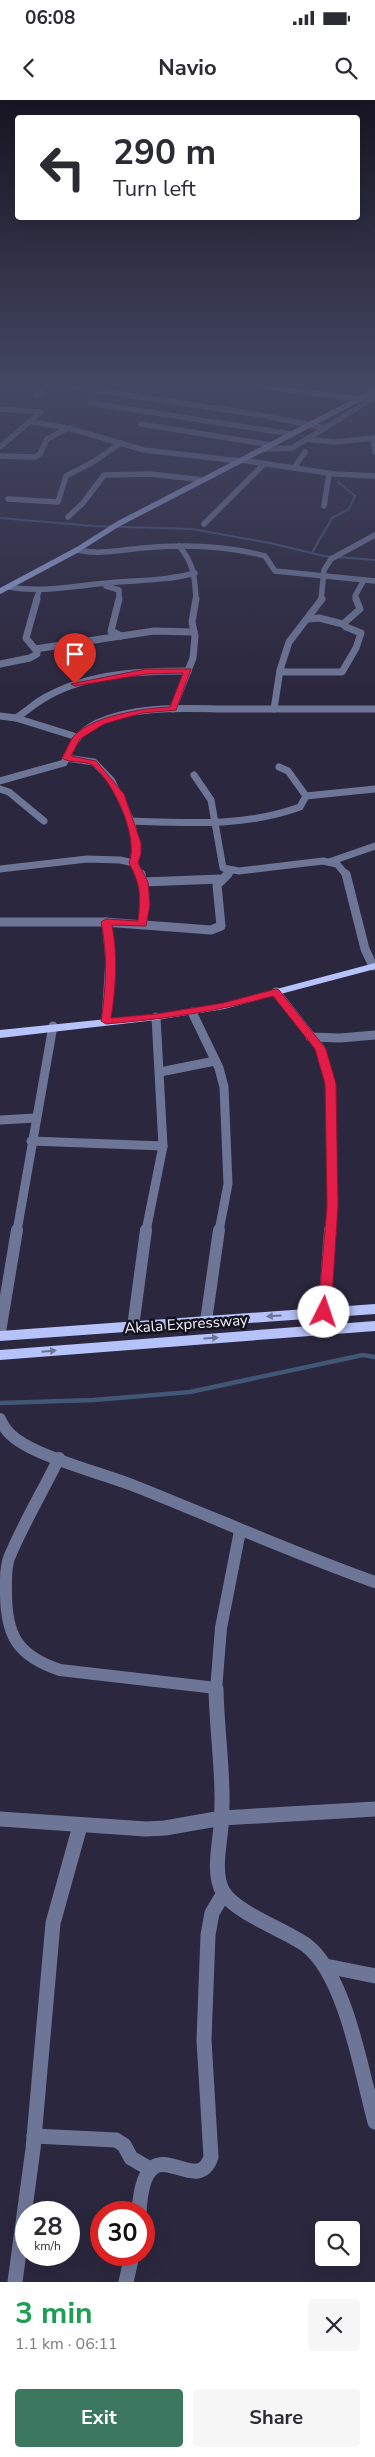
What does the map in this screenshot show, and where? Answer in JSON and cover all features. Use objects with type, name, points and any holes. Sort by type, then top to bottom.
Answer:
[{"type":"main road","points":[[0,1034],[53,1026],[192,1012],[224,1006],[374,966]]},
{"type":"main road","name":"Akala Expressway","points":[[0,1336],[375,1309]]},
{"type":"main road","points":[[177,1324],[178,1340]]},
{"type":"main road","name":"Akala Expressway","points":[[0,1355],[375,1326]]},
{"type":"street","points":[[8,499],[56,503],[60,499],[62,488]]},
{"type":"street","points":[[68,517],[83,503],[94,488]]},
{"type":"street","points":[[0,591],[77,550],[110,529],[188,488]]},
{"type":"street","points":[[204,524],[240,488]]},
{"type":"street","points":[[324,506],[327,488]]},
{"type":"street","points":[[274,709],[288,642],[309,619],[322,598],[322,577],[331,559],[337,554],[375,535]]},
{"type":"street","points":[[77,550],[94,552],[179,546],[219,547],[266,556],[275,571],[375,582]]},
{"type":"street","points":[[173,709],[193,658],[194,632],[192,622],[196,605],[195,573],[189,557],[179,546]]},
{"type":"street","points":[[8,587],[39,591],[100,584],[168,580],[195,573]]},
{"type":"street","points":[[343,624],[360,609],[355,596],[364,580]]},
{"type":"street","points":[[100,584],[119,590],[120,602],[110,631],[122,636]]},
{"type":"street","points":[[39,591],[26,638],[32,648],[37,650],[122,636],[166,631],[194,632]]},
{"type":"street","points":[[281,672],[342,672],[352,656],[361,633],[343,624],[318,618],[309,619]]},
{"type":"street","points":[[0,664],[30,658],[37,654],[37,650]]},
{"type":"street","points":[[16,718],[44,698],[75,684],[146,672],[188,671]]},
{"type":"street","points":[[0,781],[64,763],[77,737],[101,722],[141,711],[173,709],[375,710]]},
{"type":"street","points":[[0,716],[16,718],[77,737]]},
{"type":"street","points":[[66,758],[88,760],[98,766],[120,794],[137,843],[137,854],[134,863],[144,882],[145,905],[142,924]]},
{"type":"street","points":[[279,767],[288,772],[306,796]]},
{"type":"street","points":[[194,775],[211,800],[222,866],[231,871]]},
{"type":"street","points":[[0,788],[9,792],[44,821]]},
{"type":"street","points":[[306,796],[375,789]]},
{"type":"street","points":[[130,821],[215,822],[252,819],[287,812],[300,807],[306,796]]},
{"type":"street","points":[[0,922],[106,922],[183,929],[220,929],[222,916],[216,891],[221,879],[231,871],[328,862],[375,846]]},
{"type":"street","points":[[0,869],[89,860],[119,859],[134,863]]},
{"type":"street","points":[[328,862],[342,868],[348,877],[365,949],[374,966]]},
{"type":"street","points":[[144,882],[221,879]]},
{"type":"street","points":[[106,922],[110,940],[111,984],[106,1021]]},
{"type":"street","points":[[276,992],[320,1049],[330,1084],[332,1206],[324,1312]]},
{"type":"street","points":[[192,1012],[215,1061],[224,1087],[229,1171],[214,1256],[206,1321]]},
{"type":"street","points":[[133,1327],[147,1222],[162,1146],[156,1017]]},
{"type":"street","points":[[0,1332],[31,1142],[53,1026]]},
{"type":"street","points":[[310,1037],[340,1038],[375,1035]]},
{"type":"street","points":[[160,1072],[215,1061]]},
{"type":"street","points":[[0,1120],[36,1118]]},
{"type":"street","points":[[31,1142],[162,1146]]},
{"type":"street","points":[[0,1419],[5,1432],[18,1440],[59,1458],[131,1484],[240,1531],[375,1582]]},
{"type":"street","points":[[59,1458],[9,1559],[6,1583],[6,1618],[10,1635],[22,1651],[37,1662],[69,1672],[216,1688]]},
{"type":"street","points":[[240,1531],[230,1572],[220,1642],[216,1688],[222,1818],[219,1878],[224,1893],[237,1905],[314,1951],[326,1966],[343,2011],[375,2122]]},
{"type":"street","points":[[0,1819],[80,1826],[165,1828],[222,1818],[375,1809]]},
{"type":"street","points":[[15,2282],[34,2136],[53,1922],[80,1826]]},
{"type":"street","points":[[140,2201],[141,2189],[150,2169],[156,2165],[167,2165],[197,2172],[206,2170],[210,2166],[204,2040],[208,1936],[212,1913],[224,1893]]},
{"type":"street","points":[[326,1966],[375,1976]]},
{"type":"street","points":[[34,2136],[116,2140],[124,2145],[131,2158],[150,2169]]},
{"type":"street","points":[[126,2282],[130,2266]]},
{"type":"waterway","points":[[313,551],[332,518],[349,509],[355,496],[345,488]]},
{"type":"waterway","points":[[0,518],[93,526],[192,529],[270,543],[324,556],[375,560]]},
{"type":"waterway","points":[[0,1403],[94,1400],[190,1392],[363,1355],[375,1357]]},
{"type":"route","points":[[75,684],[84,681],[163,670],[188,671],[173,709],[141,711],[101,722],[83,732],[74,740],[66,758],[94,762],[120,794],[137,843],[137,854],[134,863],[144,882],[145,905],[142,924],[106,922],[110,940],[111,984],[106,1021],[188,1013],[224,1006],[276,992],[317,1044],[330,1084],[332,1144],[332,1206],[324,1312]]}]
